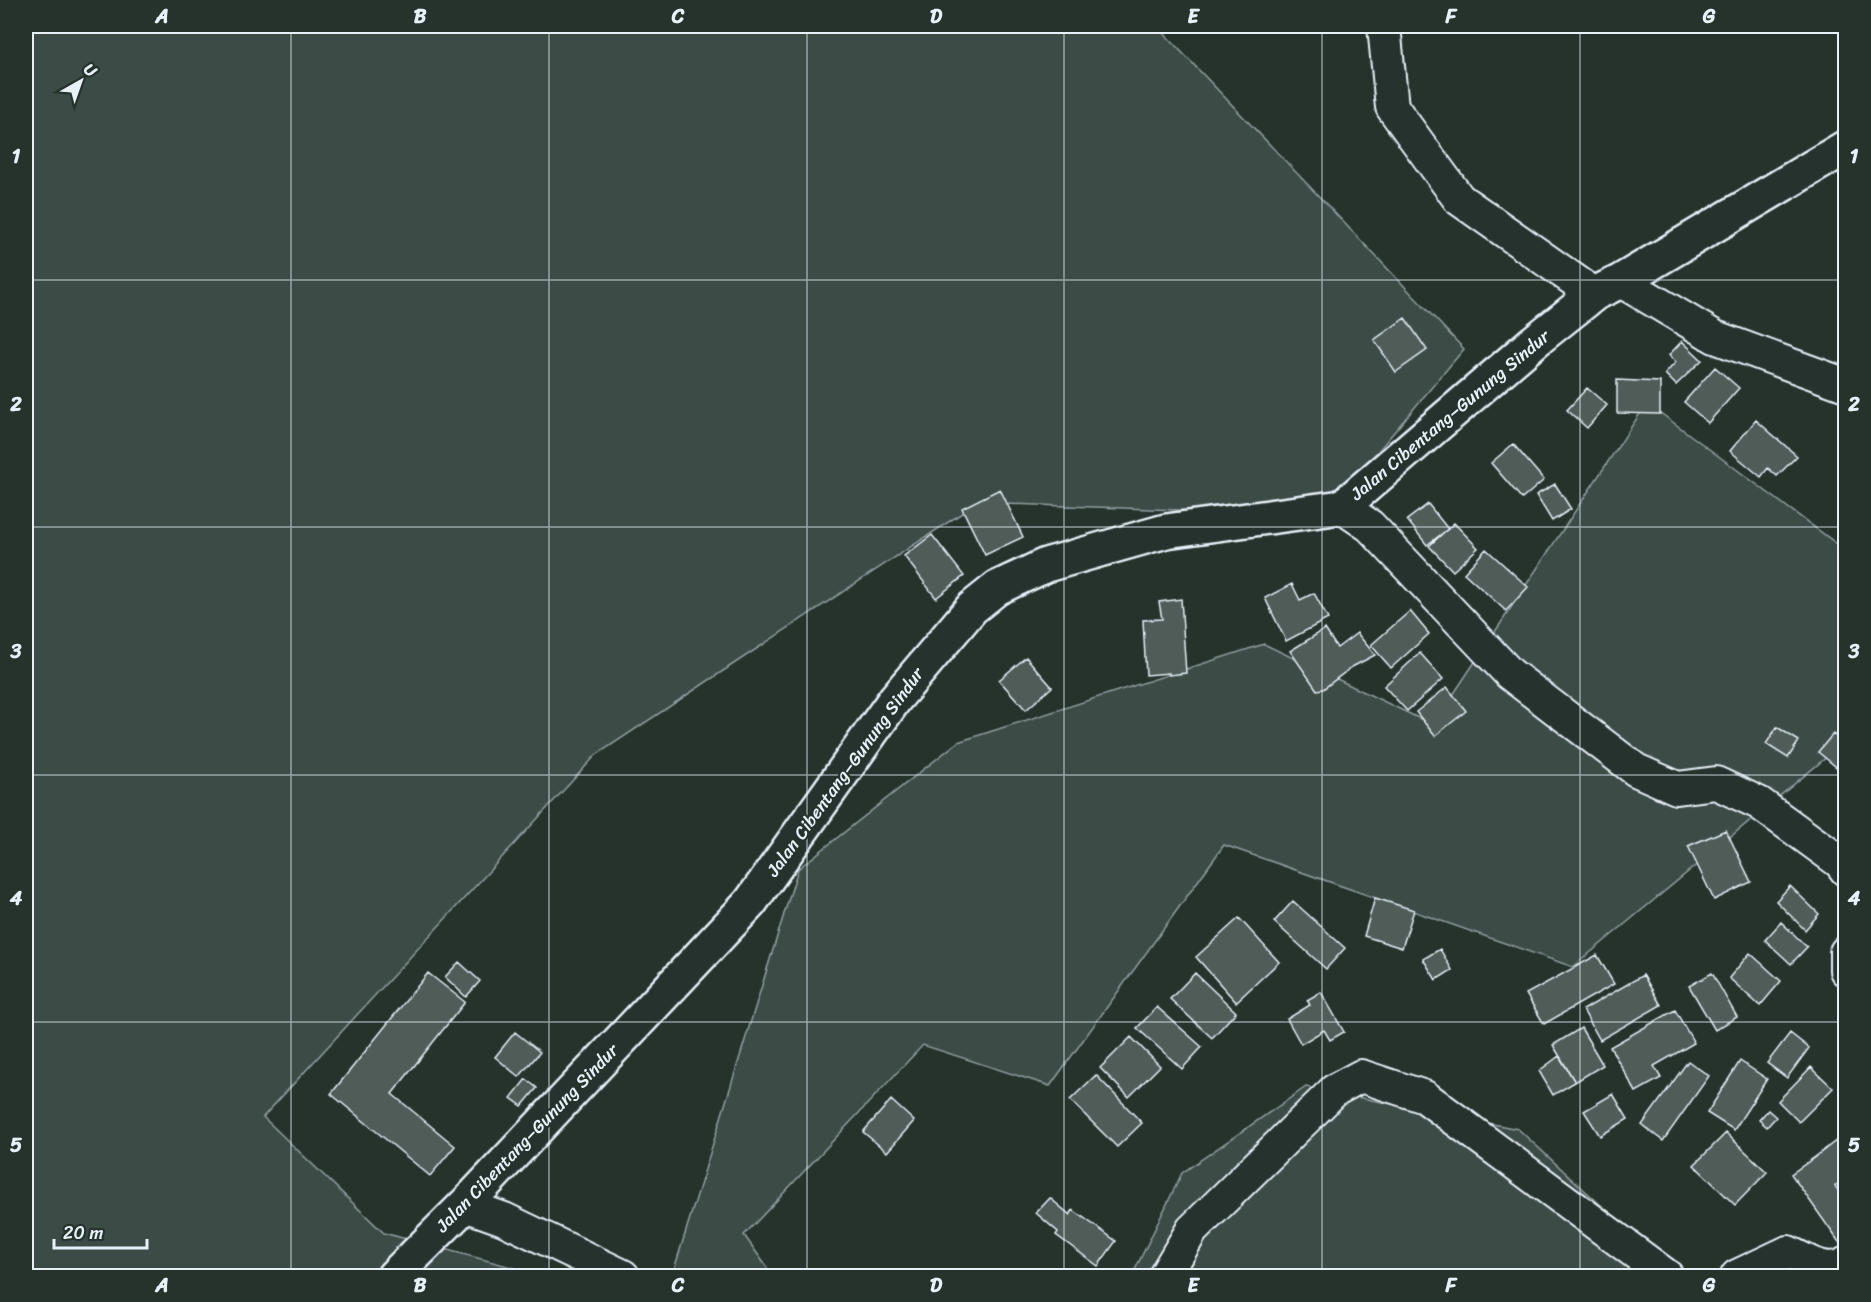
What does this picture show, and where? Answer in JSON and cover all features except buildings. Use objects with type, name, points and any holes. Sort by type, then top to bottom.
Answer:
[{"type":"street","points":[[1384,26],[1392,107],[1459,199],[1607,287],[1715,337],[1845,385]]},
{"type":"street","name":"Jalan Cibentang–Gunung Sindur","points":[[394,1276],[465,1205],[750,903],[895,699],[972,608],[988,595],[997,588],[1046,565],[1166,531],[1342,507],[1535,341],[1607,287],[1845,147]]},
{"type":"street","points":[[1342,507],[1370,526],[1510,674],[1636,771],[1677,789],[1716,783],[1760,803],[1840,862],[1845,870]]},
{"type":"street","points":[[1845,952],[1845,970]]},
{"type":"street","points":[[1165,1276],[1192,1230],[1335,1090],[1361,1076],[1425,1097],[1667,1276]]},
{"type":"street","points":[[465,1205],[504,1219],[623,1276]]},
{"type":"street","points":[[1737,1276],[1788,1252],[1827,1269],[1839,1268],[1845,1263]]},
{"type":"shaded area","points":[[26,26],[1157,26],[1464,349],[1324,515],[977,503],[596,755],[263,1117],[384,1233],[545,1276],[26,1276]]},
{"type":"shaded area","points":[[1647,403],[1845,550],[1845,742],[1573,967],[1224,845],[1050,1086],[923,1045],[744,1235],[773,1276],[672,1276],[798,869],[958,742],[1264,644],[1433,725]]},
{"type":"shaded area","points":[[1306,1087],[1518,1129],[1678,1276],[1132,1276],[1182,1173]]}]
